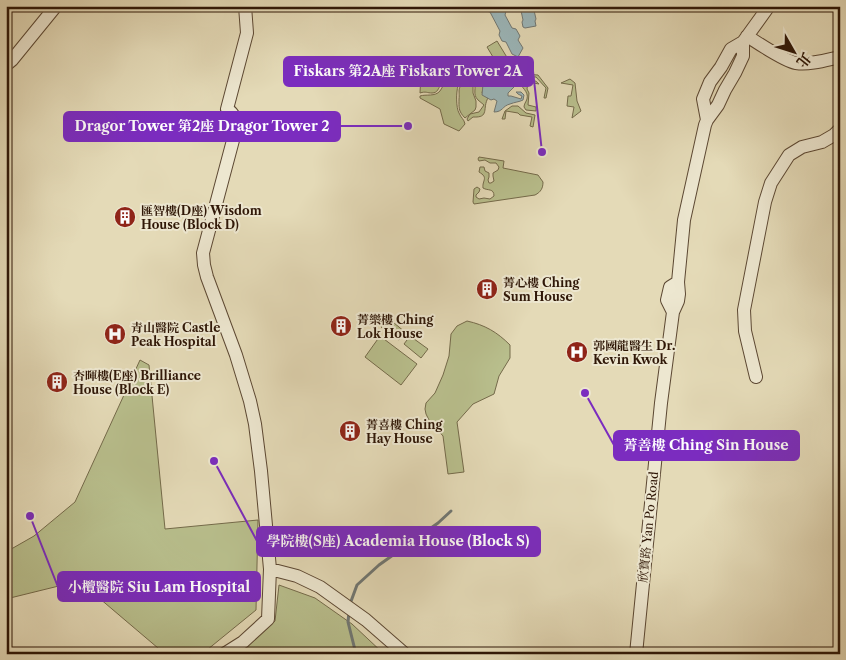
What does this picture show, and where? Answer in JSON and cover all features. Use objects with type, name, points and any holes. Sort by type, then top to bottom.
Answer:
[{"type":"street","points":[[6,65],[56,6]]},
{"type":"street","points":[[224,654],[243,642],[268,619],[270,569],[258,448],[250,400],[204,266],[203,253],[236,129],[236,119],[227,109],[247,33],[245,6]]},
{"type":"street","name":"欣寶路 Yan Po Road","points":[[636,654],[661,403],[673,312],[667,300],[670,287],[678,282],[685,216],[707,120],[703,98],[710,82],[731,49],[745,39],[768,6]]},
{"type":"street","points":[[745,39],[796,63],[810,63],[840,57]]},
{"type":"street","points":[[756,377],[745,331],[744,310],[765,202],[771,183],[789,155],[802,147],[822,142],[840,129]]},
{"type":"street","points":[[270,569],[297,576],[320,587],[366,620],[405,654]]},
{"type":"green space","points":[[497,41],[508,59],[517,62],[523,74],[538,75],[548,88],[546,98],[544,98],[546,88],[536,77],[521,76],[515,65],[508,62],[500,62],[484,70],[470,69],[457,73],[452,71],[457,66],[460,70],[478,59],[482,64],[493,57],[487,47]]},
{"type":"green space","points":[[437,62],[447,71],[448,78],[436,92],[420,93],[421,73]]},
{"type":"green space","points":[[503,65],[510,66],[499,73],[500,75],[511,68],[515,72],[511,77],[502,80],[494,77],[484,84],[482,93],[488,98],[485,112],[482,116],[473,117],[468,121],[467,119],[470,114],[479,112],[484,105],[476,98],[474,82],[469,80],[457,82],[451,74],[459,76],[470,72],[487,72],[487,78],[490,77],[495,69]]},
{"type":"green space","points":[[521,79],[533,80],[539,84],[528,82],[527,89],[529,93],[528,105],[536,107],[536,111],[526,110],[524,107],[527,96],[519,81]]},
{"type":"green space","points":[[570,79],[575,83],[577,101],[581,111],[572,118],[574,107],[567,106],[568,96],[571,96],[573,85],[561,83]]},
{"type":"green space","points":[[467,82],[473,85],[476,107],[465,118],[459,109],[459,91],[461,85]]},
{"type":"green space","points":[[444,83],[458,86],[457,108],[465,124],[459,131],[444,124],[440,109],[420,98],[420,96],[438,93]]},
{"type":"green space","points":[[512,106],[518,106],[526,113],[535,115],[533,127],[530,126],[532,117],[518,113],[506,111],[505,119],[502,119],[505,111]]},
{"type":"green space","points":[[479,157],[504,161],[503,168],[538,175],[543,182],[543,186],[539,193],[535,195],[474,204],[474,189],[477,187],[480,189],[476,197],[479,199],[490,199],[494,196],[492,191],[483,188],[484,176],[479,172],[480,167],[484,167],[485,171],[489,173],[488,180],[491,183],[494,181],[493,173],[499,167],[496,163],[490,163],[485,160],[479,161]]},
{"type":"green space","points":[[388,318],[405,332],[399,340],[381,327]]},
{"type":"green space","points":[[467,321],[485,327],[505,340],[510,345],[510,358],[499,376],[494,394],[473,404],[457,422],[464,472],[448,474],[443,436],[429,420],[425,409],[426,403],[435,393],[443,375],[449,356],[451,334],[457,326]]},
{"type":"green space","points":[[380,336],[417,364],[401,385],[365,357]]},
{"type":"green space","points":[[410,336],[428,349],[421,358],[404,344]]},
{"type":"green space","points":[[140,360],[149,365],[165,529],[258,520],[256,610],[202,654],[165,654],[79,581],[6,599],[6,552],[34,536],[75,502]]},
{"type":"green space","points":[[279,585],[315,598],[352,624],[384,654],[239,654],[275,621]]},
{"type":"water","points":[[483,6],[515,6],[506,11],[505,15],[512,28],[516,29],[520,36],[518,40],[523,48],[518,57],[512,54],[506,42],[502,41],[499,35],[500,31],[490,12],[486,11]]},
{"type":"water","points":[[520,6],[533,6],[536,26],[523,27]]},
{"type":"water","points":[[494,77],[502,80],[501,84],[506,81],[512,82],[515,86],[508,93],[508,96],[521,99],[522,96],[516,92],[521,92],[524,95],[523,100],[494,112],[497,101],[482,95],[483,84]]},
{"type":"waterway","points":[[350,604],[357,585],[379,565],[438,523],[451,511]]},
{"type":"waterway","points":[[349,612],[348,622],[356,654]]},
{"type":"place","name":"Dragor Tower 第2座 Dragor Tower 2","points":[[408,126]]},
{"type":"place","name":"Fiskars 第2A座 Fiskars Tower 2A","points":[[542,152]]},
{"type":"place","name":"匯智樓(D座) Wisdom House (Block D)","points":[[125,217]]},
{"type":"place","name":"菁心樓 Ching Sum House","points":[[487,289]]},
{"type":"place","name":"菁樂樓 Ching Lok House","points":[[341,326]]},
{"type":"place","name":"青山醫院 Castle Peak Hospital","points":[[115,334]]},
{"type":"place","name":"郭國龍醫生 Dr. Kevin Kwok","points":[[577,352]]},
{"type":"place","name":"杏暉樓(E座) Brilliance House (Block E)","points":[[57,382]]},
{"type":"place","name":"菁善樓 Ching Sin House","points":[[585,393]]},
{"type":"place","name":"菁喜樓 Ching Hay House","points":[[350,431]]},
{"type":"place","name":"學院樓(S座) Academia House (Block S)","points":[[214,461]]},
{"type":"place","name":"小欖醫院 Siu Lam Hospital","points":[[30,516]]}]
